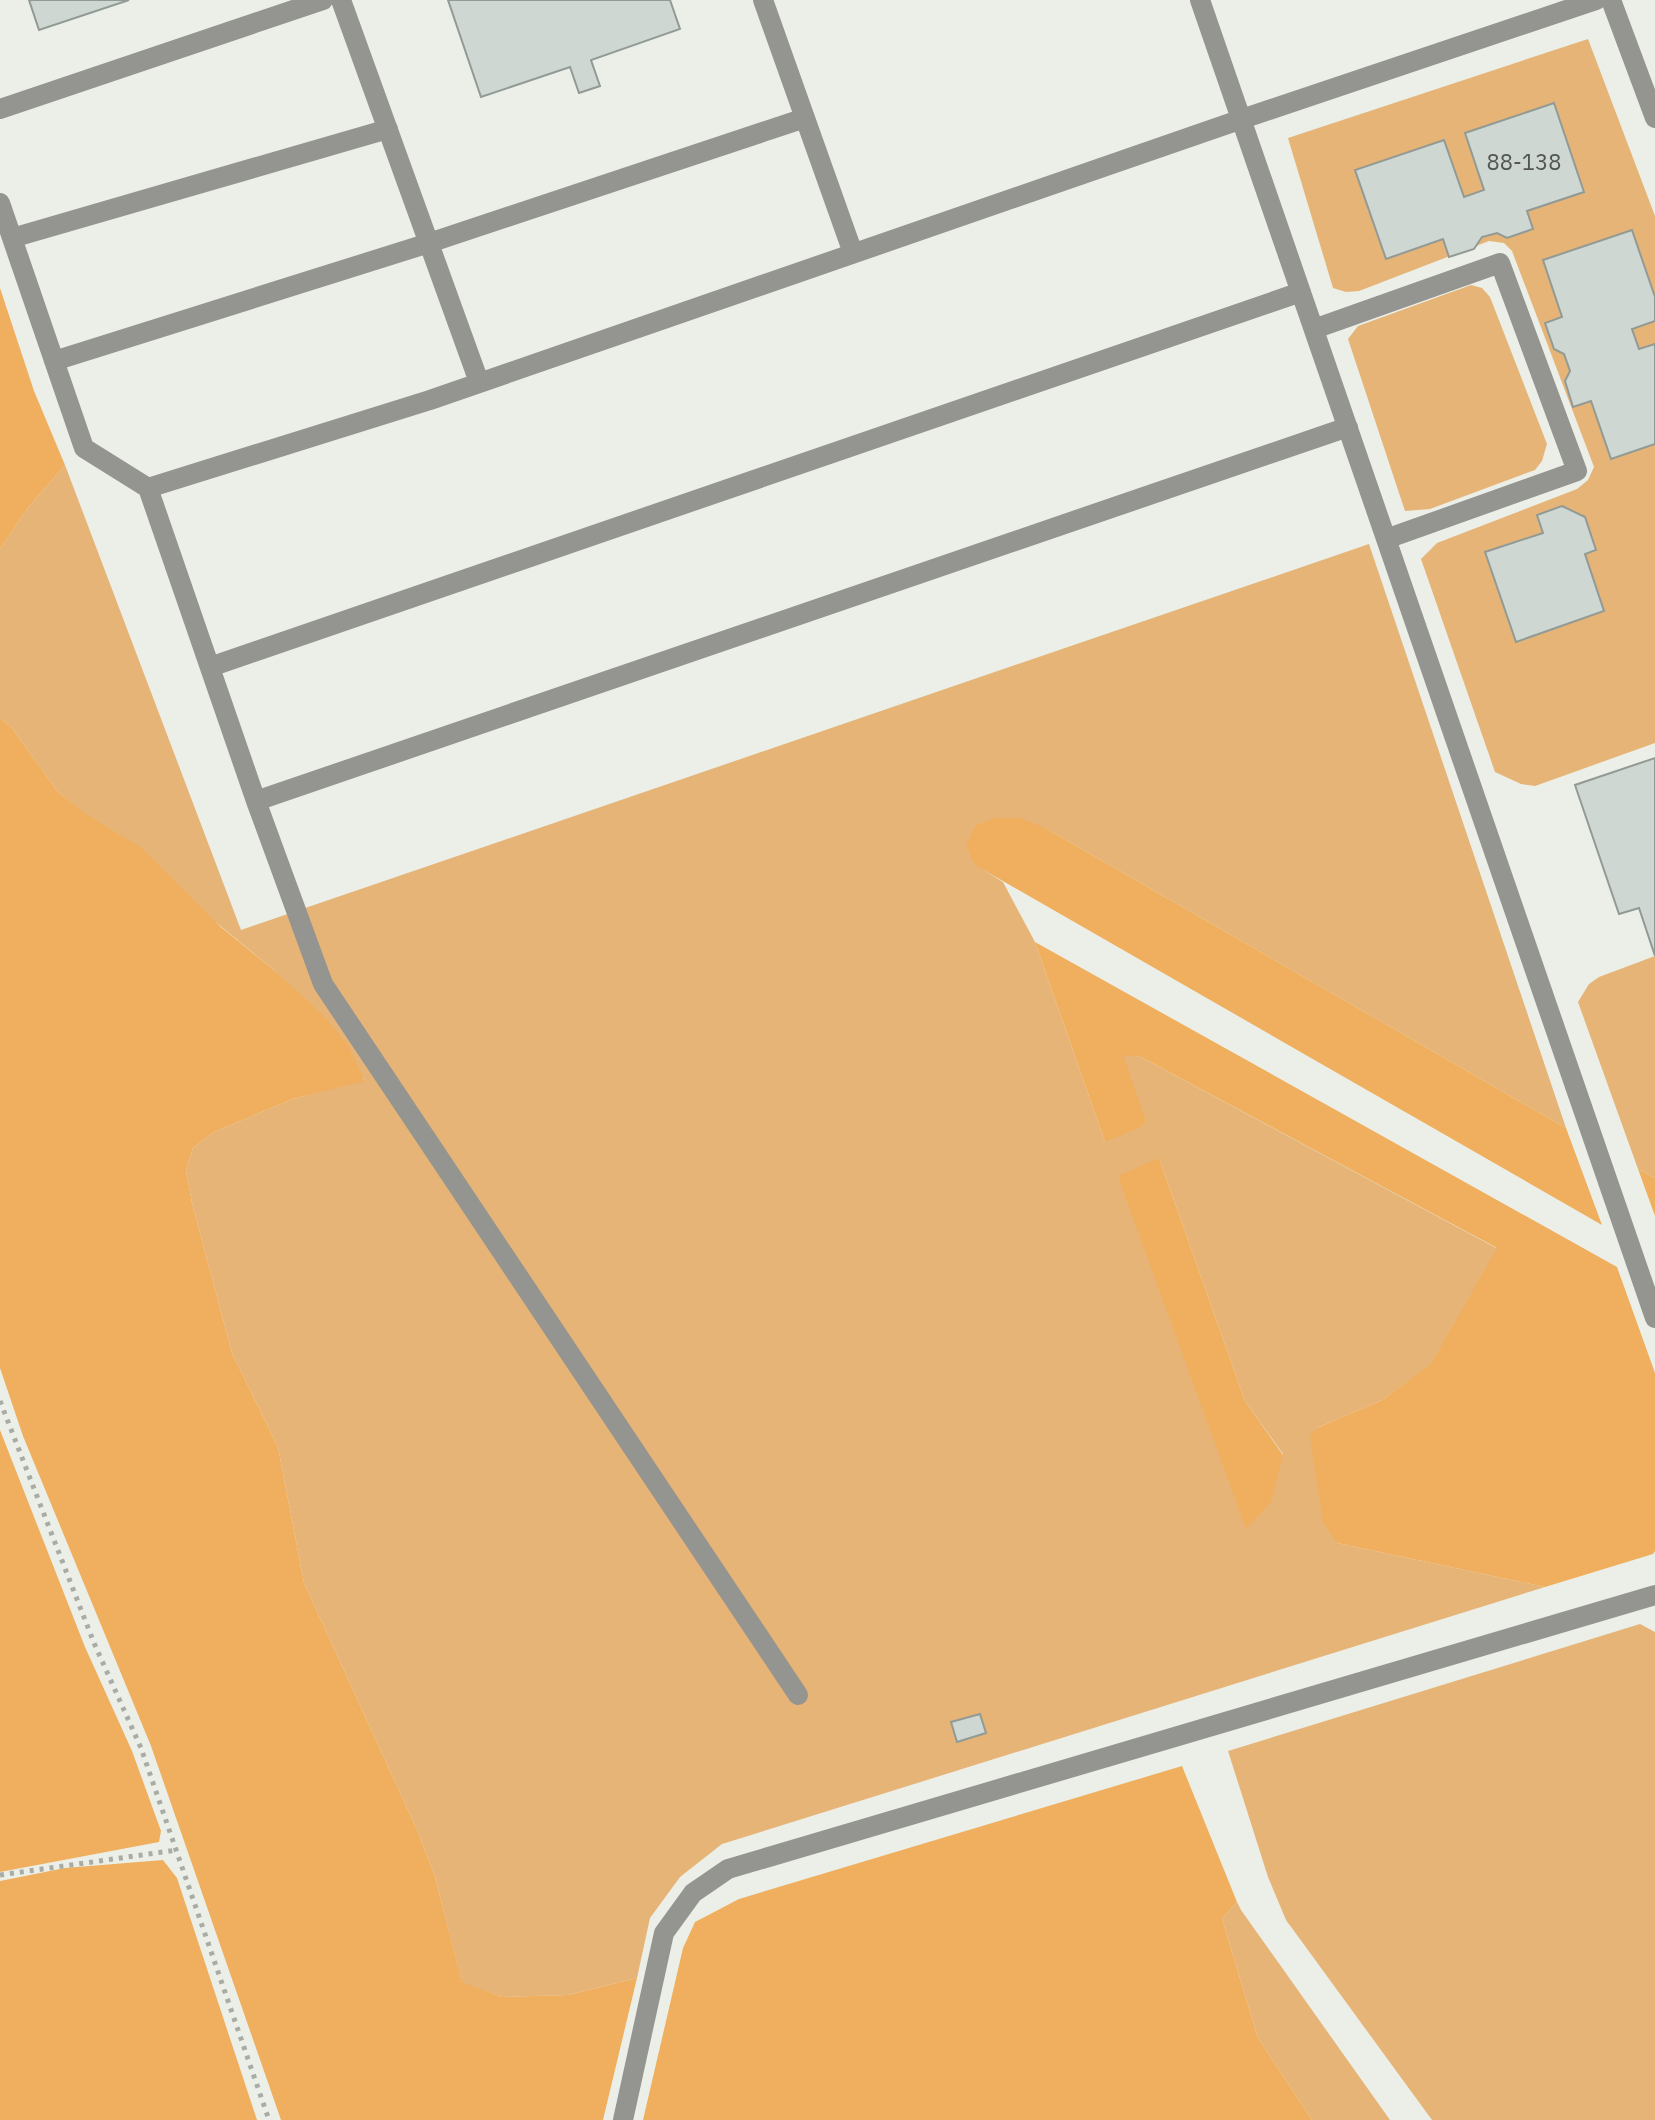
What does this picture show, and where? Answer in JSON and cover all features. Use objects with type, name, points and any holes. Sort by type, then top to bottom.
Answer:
[{"type":"lane","points":[[0,109],[323,0]]},
{"type":"lane","points":[[341,0],[479,382]]},
{"type":"lane","points":[[763,0],[853,253]]},
{"type":"lane","points":[[1200,0],[1655,1318]]},
{"type":"lane","points":[[148,488],[479,382],[1596,0]]},
{"type":"lane","points":[[1611,0],[1655,118]]},
{"type":"lane","points":[[54,361],[429,243],[805,118]]},
{"type":"lane","points":[[12,238],[388,129]]},
{"type":"lane","points":[[0,203],[84,448],[148,488],[323,984],[798,1695]]},
{"type":"lane","points":[[1314,329],[1500,263],[1577,471],[1386,539]]},
{"type":"lane","points":[[210,667],[1301,292]]},
{"type":"lane","points":[[256,801],[1348,427]]},
{"type":"lane","points":[[623,2120],[664,1933],[693,1893],[728,1869],[1655,1595]]},
{"type":"path","points":[[0,1401],[94,1643],[141,1748],[269,2120]]},
{"type":"path","points":[[0,1875],[177,1850]]},
{"type":"shaded area","points":[[1588,39],[1655,216],[1655,743],[1535,786],[1521,784],[1495,772],[1421,559],[1437,543],[1577,489],[1588,480],[1594,467],[1512,251],[1504,243],[1489,241],[1359,291],[1346,292],[1333,288],[1288,138]]},
{"type":"shaded area","points":[[1471,285],[1482,288],[1490,297],[1547,444],[1542,461],[1535,470],[1430,509],[1405,511],[1348,339],[1358,326]]},
{"type":"shaded area","points":[[0,288],[34,391],[65,465],[26,510],[0,549]]},
{"type":"shaded area","points":[[65,465],[241,930],[1369,544],[1566,1128],[1047,829],[976,865],[1003,882],[1035,942],[1105,1142],[1122,1054],[1141,1057],[1498,1249],[1432,1364],[1382,1400],[1317,1428],[1337,1543],[1545,1587],[722,1844],[680,1877],[650,1918],[637,1978],[568,1995],[502,1997],[462,1983],[435,1877],[418,1832],[304,1583],[278,1447],[232,1353],[186,1170],[193,1148],[214,1132],[293,1099],[365,1080],[275,971],[58,792],[12,728],[0,718],[0,549],[26,510]],"holes":[[[1159,1158],[1245,1401],[1283,1454],[1246,1528]]]},
{"type":"shaded area","points":[[0,718],[12,728],[58,792],[86,814],[143,849],[221,927],[323,1015],[348,1045],[365,1081],[293,1099],[214,1132],[193,1148],[186,1170],[192,1203],[232,1353],[278,1447],[304,1583],[418,1832],[435,1877],[462,1982],[502,1997],[568,1995],[637,1978],[603,2120],[281,2120],[151,1746],[23,1436],[0,1368]]},
{"type":"shaded area","points":[[996,818],[1020,818],[1047,829],[1566,1128],[1602,1225],[975,865],[966,845],[976,825]]},
{"type":"shaded area","points":[[1035,942],[1617,1267],[1655,1373],[1653,1554],[1545,1587],[1337,1543],[1323,1522],[1310,1437],[1317,1428],[1382,1400],[1431,1364],[1497,1248],[1141,1057],[1123,1055],[1146,1121],[1139,1128],[1105,1142]]},
{"type":"shaded area","points":[[1655,956],[1655,1178],[1638,1169],[1578,1002],[1589,984],[1599,977]]},
{"type":"shaded area","points":[[1159,1158],[1245,1401],[1283,1455],[1271,1502],[1246,1529],[1119,1180],[1120,1175]]},
{"type":"shaded area","points":[[1638,1169],[1655,1178],[1655,1216]]},
{"type":"shaded area","points":[[0,1430],[85,1647],[132,1751],[161,1831],[159,1842],[0,1872]]},
{"type":"shaded area","points":[[1640,1624],[1655,1632],[1655,2120],[1432,2120],[1286,1920],[1268,1877],[1228,1751]]},
{"type":"shaded area","points":[[1182,1766],[1237,1902],[1222,1919],[1258,2038],[1312,2120],[643,2120],[683,1948],[695,1922],[739,1899]]},
{"type":"shaded area","points":[[163,1860],[177,1878],[257,2120],[0,2120],[0,1881],[65,1868]]},
{"type":"shaded area","points":[[1237,1902],[1390,2120],[1312,2120],[1258,2038],[1222,1919]]},
{"type":"building","points":[[29,0],[129,0],[39,30]]},
{"type":"building","points":[[448,0],[670,0],[680,29],[591,60],[600,86],[579,93],[570,67],[481,97]]},
{"type":"building","points":[[1554,103],[1584,192],[1527,211],[1533,229],[1507,238],[1497,233],[1482,237],[1474,249],[1449,257],[1443,239],[1386,259],[1355,170],[1444,140],[1464,197],[1484,190],[1465,133]]},
{"type":"building","points":[[1632,230],[1655,297],[1655,321],[1632,329],[1639,349],[1655,344],[1655,444],[1611,459],[1591,401],[1573,407],[1565,381],[1570,371],[1564,354],[1554,349],[1545,323],[1562,317],[1543,260]]},
{"type":"building","points":[[1562,506],[1585,517],[1596,550],[1585,554],[1604,611],[1516,642],[1485,552],[1543,533],[1537,515]]},
{"type":"building","points":[[1655,758],[1655,956],[1639,908],[1619,914],[1575,785]]},
{"type":"building","points":[[980,1714],[986,1733],[957,1742],[951,1722]]}]
